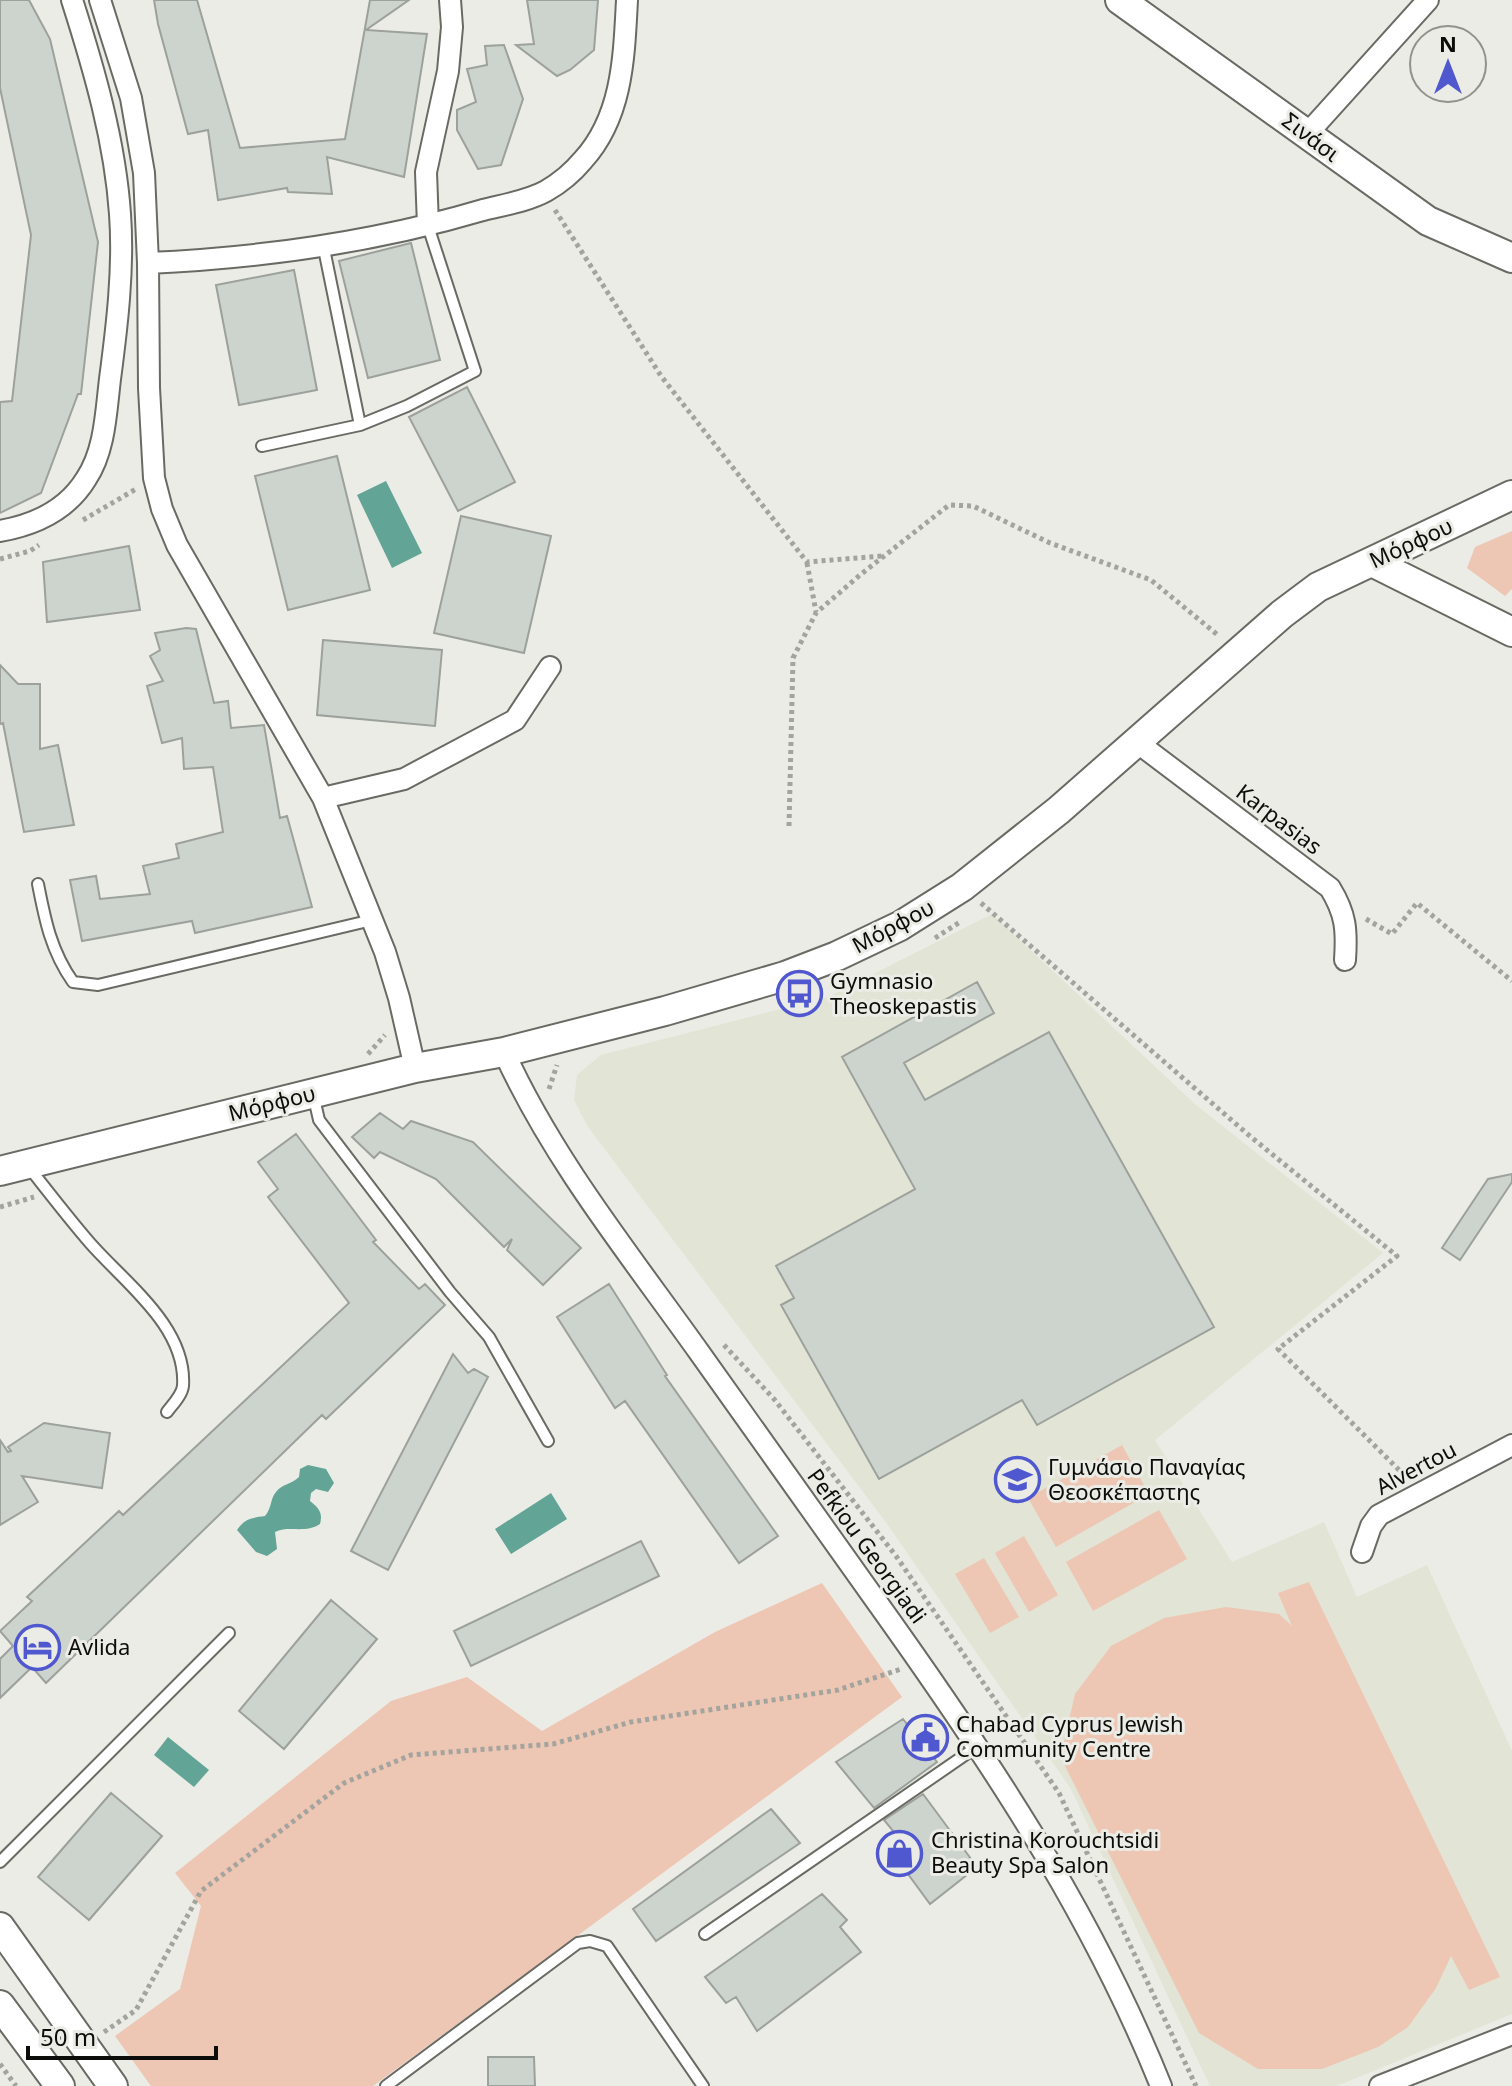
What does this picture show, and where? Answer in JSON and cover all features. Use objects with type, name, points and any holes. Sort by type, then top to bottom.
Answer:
[{"type":"street","points":[[0,531],[19,528],[49,516],[70,500],[87,479],[98,454],[105,425],[114,351],[120,214],[104,112],[72,0]]},
{"type":"street","points":[[100,0],[131,98],[144,173],[149,388],[154,478],[162,509],[177,545],[323,798],[372,920],[399,998],[415,1068]]},
{"type":"street","points":[[428,226],[426,172],[448,71],[452,27],[450,0]]},
{"type":"street","points":[[148,263],[213,260],[428,226],[544,192],[565,179],[585,158],[607,124],[618,92],[627,0]]},
{"type":"street","name":"Σινάσι","points":[[1120,0],[1428,221],[1512,258]]},
{"type":"street","points":[[1308,133],[1428,0]]},
{"type":"street","name":"Μόρφου","points":[[0,1171],[415,1068],[504,1052],[665,1011],[785,976],[837,956],[900,926],[962,887],[1059,810],[1282,614],[1318,587],[1512,495]]},
{"type":"street","points":[[1372,562],[1512,632]]},
{"type":"street","points":[[323,798],[404,779],[515,720],[550,667]]},
{"type":"street","name":"Karpasias","points":[[1138,743],[1330,888],[1341,905]]},
{"type":"street","points":[[1341,905],[1347,931],[1345,960]]},
{"type":"street","name":"Pefkiou Georgiadi","points":[[504,1052],[522,1093],[610,1230],[921,1663],[1008,1791],[1110,1970],[1161,2086]]},
{"type":"street","name":"Μόρφου","points":[[0,1191],[42,1184],[71,1155]]},
{"type":"street","name":"Alvertou","points":[[1362,1552],[1371,1526],[1379,1515],[1512,1445]]},
{"type":"street","points":[[0,1927],[113,2086]]},
{"type":"street","points":[[0,2005],[60,2086]]},
{"type":"street","points":[[1380,2086],[1512,2034]]},
{"type":"lane","points":[[262,446],[360,425],[407,406],[475,371],[428,226]]},
{"type":"lane","points":[[323,244],[360,425]]},
{"type":"lane","points":[[38,884],[47,935],[61,965],[73,982],[98,985],[372,920]]},
{"type":"lane","points":[[313,1093],[319,1120],[450,1292],[489,1337],[548,1441]]},
{"type":"lane","points":[[42,1184],[90,1243],[161,1319],[174,1343],[183,1372],[183,1390],[167,1412]]},
{"type":"lane","points":[[0,1862],[229,1633]]},
{"type":"lane","points":[[705,1934],[978,1746]]},
{"type":"lane","points":[[386,2086],[578,1943],[590,1941],[607,1946],[703,2086]]},
{"type":"path","points":[[544,192],[661,376],[807,562],[816,613]]},
{"type":"path","points":[[789,826],[793,658],[816,613],[949,505],[973,506],[1050,543],[1151,580],[1239,652]]},
{"type":"path","points":[[807,562],[883,556]]},
{"type":"path","points":[[962,887],[1251,1137],[1397,1256],[1278,1349],[1421,1492]]},
{"type":"path","points":[[1341,905],[1392,934],[1417,903],[1512,981]]},
{"type":"path","points":[[550,1100],[548,1087],[562,1059]]},
{"type":"path","points":[[0,1207],[42,1184]]},
{"type":"path","points":[[715,1335],[774,1399],[896,1556],[1059,1793],[1196,2086]]},
{"type":"path","points":[[84,2047],[136,2010],[201,1891],[344,1783],[411,1755],[553,1744],[631,1722],[838,1690],[921,1663]]},
{"type":"path","points":[[0,2064],[16,2086]]},
{"type":"shaded area","points":[[1512,531],[1512,589],[1505,596],[1467,568],[1475,547]]},
{"type":"shaded area","name":"Γυμνάσιο Παναγίας Θεοσκέπαστης","points":[[992,914],[1196,1105],[1383,1253],[1155,1440],[1232,1562],[1324,1522],[1357,1597],[1427,1565],[1512,1751],[1512,2014],[1337,2086],[1210,2086],[1071,1789],[885,1521],[588,1127],[574,1100],[577,1075],[601,1055],[828,997]]},
{"type":"shaded area","points":[[1122,1445],[1149,1494],[1056,1547],[1028,1498]]},
{"type":"shaded area","points":[[1159,1510],[1187,1559],[1093,1611],[1066,1562]]},
{"type":"shaded area","points":[[1024,1536],[1058,1595],[1029,1612],[995,1553]]},
{"type":"shaded area","points":[[984,1558],[1019,1617],[990,1633],[955,1574]]},
{"type":"shaded area","points":[[1309,1582],[1500,1977],[1469,1990],[1451,1956],[1436,1988],[1408,2027],[1378,2047],[1322,2069],[1258,2069],[1199,2033],[1065,1766],[1064,1742],[1075,1694],[1111,1646],[1164,1618],[1226,1607],[1279,1614],[1292,1626],[1278,1593]]},
{"type":"shaded area","points":[[822,1583],[902,1697],[373,2086],[151,2086],[115,2036],[180,1989],[201,1906],[175,1873],[391,1701],[467,1677],[542,1731],[715,1632]]},
{"type":"water","points":[[386,481],[422,553],[392,568],[357,495]]},
{"type":"water","points":[[308,1465],[326,1469],[334,1483],[328,1492],[316,1489],[311,1493],[310,1501],[321,1514],[320,1524],[275,1532],[277,1549],[267,1556],[256,1552],[237,1530],[246,1521],[265,1516],[276,1492],[299,1477],[300,1469]]},
{"type":"water","points":[[551,1493],[567,1519],[511,1554],[495,1529]]},
{"type":"water","points":[[168,1737],[209,1770],[194,1787],[154,1755]]},
{"type":"building","points":[[0,0],[29,0],[50,39],[98,242],[81,394],[78,394],[41,493],[0,513],[0,402],[12,401],[31,235],[0,88]]},
{"type":"building","points":[[154,0],[197,0],[240,148],[345,139],[370,0],[409,0],[366,30],[427,34],[404,177],[327,157],[332,194],[288,192],[287,188],[218,200],[208,130],[188,134]]},
{"type":"building","points":[[527,0],[598,0],[594,50],[570,70],[557,76],[516,45],[534,44]]},
{"type":"building","points":[[504,45],[523,99],[501,165],[478,169],[457,130],[457,110],[476,102],[467,69],[487,65],[485,46]]},
{"type":"building","points":[[411,243],[440,360],[368,378],[339,261]]},
{"type":"building","points":[[294,270],[317,390],[239,405],[216,285]]},
{"type":"building","points":[[467,387],[515,482],[458,511],[409,417]]},
{"type":"building","points":[[337,456],[370,590],[288,610],[255,476]]},
{"type":"building","points":[[461,516],[551,536],[524,653],[434,633]]},
{"type":"building","points":[[129,546],[140,610],[47,622],[43,562]]},
{"type":"building","points":[[196,629],[214,703],[228,701],[231,728],[264,725],[280,818],[287,816],[312,907],[195,933],[192,921],[82,941],[70,880],[96,876],[100,899],[150,894],[143,866],[179,858],[176,844],[223,832],[213,767],[184,769],[182,738],[162,743],[147,686],[163,681],[150,656],[160,650],[155,633]]},
{"type":"building","points":[[323,640],[442,650],[435,726],[317,715]]},
{"type":"building","points":[[0,665],[18,684],[40,684],[40,749],[58,745],[74,825],[24,832],[3,723],[0,724]]},
{"type":"building","points":[[977,982],[994,1013],[904,1063],[925,1100],[1049,1032],[1214,1327],[1037,1425],[1022,1400],[879,1479],[781,1305],[794,1298],[776,1266],[915,1189],[842,1057]]},
{"type":"building","points":[[380,1113],[403,1129],[411,1121],[473,1142],[581,1248],[543,1285],[507,1250],[512,1239],[504,1247],[436,1179],[380,1152],[374,1158],[352,1137]]},
{"type":"building","points":[[296,1134],[376,1240],[373,1242],[419,1289],[425,1284],[445,1305],[326,1419],[322,1415],[46,1683],[32,1667],[0,1698],[0,1659],[13,1646],[0,1631],[32,1601],[27,1597],[119,1511],[123,1515],[349,1303],[268,1197],[278,1189],[258,1162]]},
{"type":"building","points":[[1512,1174],[1512,1182],[1460,1260],[1442,1248],[1488,1179]]},
{"type":"building","points":[[609,1284],[665,1376],[778,1536],[739,1563],[625,1401],[615,1408],[557,1317]]},
{"type":"building","points":[[453,1354],[468,1373],[474,1369],[488,1377],[388,1570],[351,1551]]},
{"type":"building","points":[[44,1423],[110,1433],[102,1488],[22,1476],[38,1502],[0,1525],[0,1440],[8,1452],[11,1451],[8,1447]]},
{"type":"building","points":[[641,1541],[659,1576],[471,1666],[454,1631]]},
{"type":"building","points":[[331,1600],[377,1639],[284,1749],[239,1711]]},
{"type":"building","points":[[903,1719],[937,1762],[874,1808],[836,1762]]},
{"type":"building","points":[[111,1793],[162,1836],[89,1920],[38,1877]]},
{"type":"building","points":[[923,1794],[977,1867],[930,1904],[883,1840],[894,1832],[884,1820]]},
{"type":"building","points":[[771,1809],[800,1843],[656,1941],[633,1909]]},
{"type":"building","points":[[822,1894],[847,1920],[840,1927],[861,1952],[757,2031],[736,1997],[726,2003],[705,1977]]},
{"type":"building","points":[[488,2057],[534,2057],[535,2086],[488,2086]]},
{"type":"place","name":"Gymnasio Theoskepastis","points":[[799,994]]},
{"type":"place","name":"Γυμνάσιο Παναγίας Θεοσκέπαστης","points":[[1017,1480]]},
{"type":"place","name":"Avlida","points":[[37,1647]]},
{"type":"place","name":"Chabad Cyprus Jewish Community Centre","points":[[925,1737]]},
{"type":"place","name":"Christina Korouchtsidi Beauty Spa Salon","points":[[900,1853]]}]
